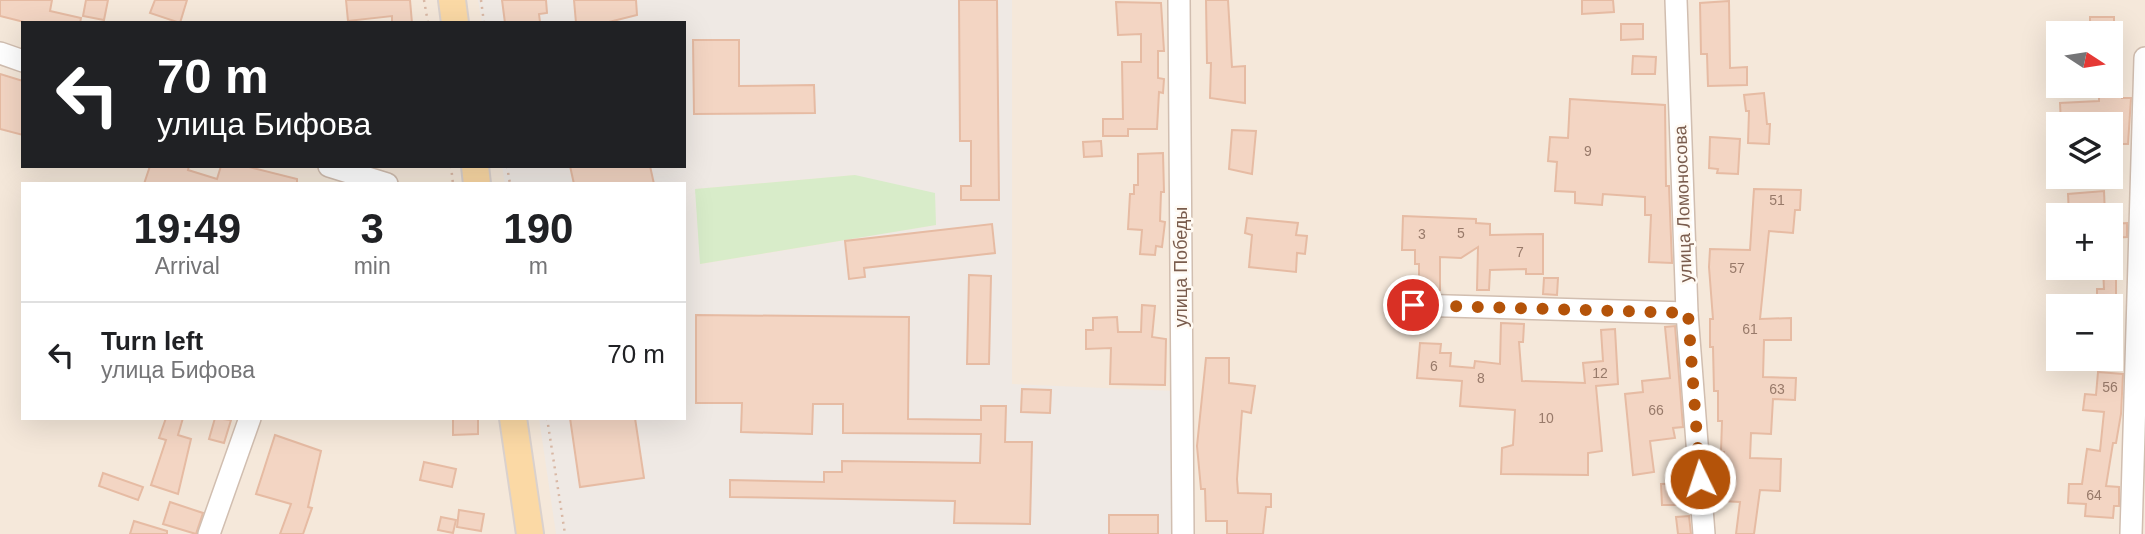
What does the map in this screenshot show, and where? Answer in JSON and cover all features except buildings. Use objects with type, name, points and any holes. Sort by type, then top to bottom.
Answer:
[{"type":"main road","points":[[452,0],[455,21]]},
{"type":"main road","points":[[513,420],[530,534]]},
{"type":"street","name":"улица Победы","points":[[1179,0],[1183,534]]},
{"type":"street","name":"улица Ломоносова","points":[[1676,0],[1688,313],[1704,534]]},
{"type":"street","points":[[0,53],[21,60]]},
{"type":"street","points":[[2131,534],[2145,58]]},
{"type":"street","points":[[334,173],[377,182]]},
{"type":"street","points":[[1413,305],[1688,313]]},
{"type":"street","points":[[209,534],[249,420]]},
{"type":"path","points":[[424,0],[428,21]]},
{"type":"path","points":[[481,0],[484,21]]},
{"type":"path","points":[[547,420],[565,534]]},
{"type":"shaded area","points":[[0,0],[2145,0],[2145,534],[0,534]]},
{"type":"shaded area","points":[[478,0],[1012,0],[1012,384],[1175,391],[1175,534],[556,534],[539,420],[686,420],[686,182],[505,182],[502,168],[686,168],[686,21],[482,21]],"holes":[[[855,175],[936,225],[701,264],[696,189]]]},
{"type":"green space","points":[[855,175],[935,193],[936,225],[700,264],[695,189]]},
{"type":"route","points":[[1413,305],[1469,309],[1688,313],[1700,479]]}]
